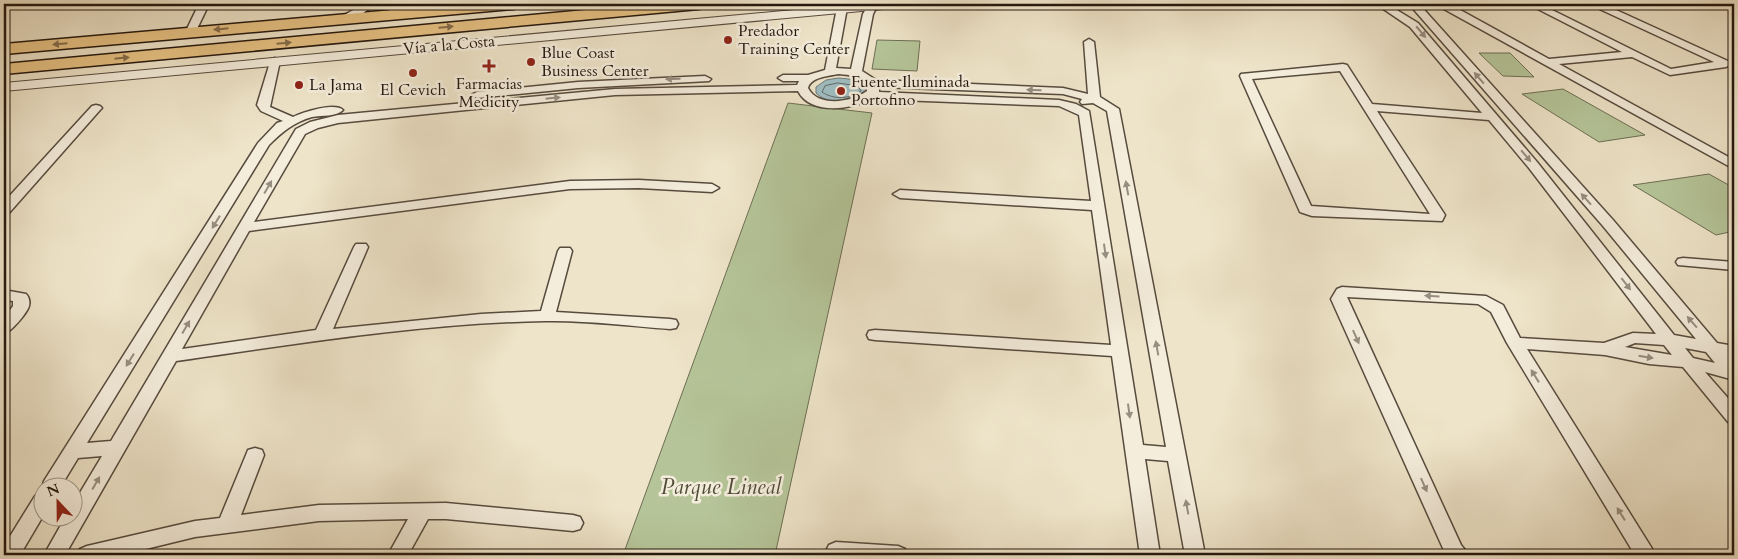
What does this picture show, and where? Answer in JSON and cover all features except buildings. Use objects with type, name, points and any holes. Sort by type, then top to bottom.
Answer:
[{"type":"highway","name":"Vía a la Costa","points":[[4,49],[344,18],[396,8],[514,4]]},
{"type":"highway","name":"Vía a la Costa","points":[[4,69],[699,4]]},
{"type":"highway","points":[[130,75],[148,64],[176,53]]},
{"type":"highway","points":[[70,63],[99,71],[101,78]]},
{"type":"street","points":[[190,32],[204,4]]},
{"type":"street","points":[[344,18],[364,9],[369,4]]},
{"type":"street","name":"Vía a la Costa","points":[[4,87],[894,4]]},
{"type":"street","points":[[1382,4],[1414,25],[1539,173],[1669,340],[1734,417]]},
{"type":"street","points":[[1414,4],[1734,373]]},
{"type":"street","points":[[1450,4],[1445,6],[1734,165]]},
{"type":"street","points":[[1533,4],[1670,72],[1726,64],[1596,4]]},
{"type":"street","points":[[830,72],[848,47],[852,26],[872,6]]},
{"type":"street","points":[[842,8],[852,26],[848,47],[856,73]]},
{"type":"street","points":[[1089,42],[1094,99]]},
{"type":"street","points":[[1546,62],[1634,54]]},
{"type":"street","points":[[1574,77],[1578,68],[1592,58]]},
{"type":"street","points":[[276,61],[263,105],[264,109],[293,121]]},
{"type":"street","points":[[1343,67],[1369,107],[1438,215],[1437,218],[1312,212],[1306,210],[1245,76],[1343,67]]},
{"type":"street","points":[[57,476],[264,143],[281,126],[309,114],[344,109],[510,97],[806,83],[830,72],[856,73],[870,79],[871,89]]},
{"type":"street","points":[[806,83],[804,93],[809,98],[829,104],[852,103],[871,89],[1063,91],[1094,99],[1113,110],[1195,555]]},
{"type":"street","points":[[871,89],[1059,103],[1072,106],[1085,113],[1150,555]]},
{"type":"street","points":[[54,555],[300,132],[314,125],[338,119],[510,97]]},
{"type":"street","points":[[1072,106],[1094,99]]},
{"type":"street","points":[[1428,112],[1477,99]]},
{"type":"street","points":[[1369,107],[1492,117]]},
{"type":"street","points":[[4,210],[96,108]]},
{"type":"street","points":[[1505,132],[1527,133]]},
{"type":"street","points":[[244,228],[570,185],[639,184],[712,188]]},
{"type":"street","points":[[900,194],[1099,206]]},
{"type":"street","points":[[322,336],[361,247]]},
{"type":"street","points":[[547,316],[565,252]]},
{"type":"street","points":[[1683,262],[1734,266]]},
{"type":"street","points":[[1459,555],[1454,551],[1338,296],[1342,292],[1481,299],[1497,309],[1515,342],[1646,555]]},
{"type":"street","points":[[4,295],[22,297],[21,306],[4,329]]},
{"type":"street","points":[[169,356],[322,336],[481,319],[547,316],[670,324]]},
{"type":"street","points":[[874,335],[1120,352]]},
{"type":"street","points":[[1605,349],[1633,338],[1669,340],[1734,351]]},
{"type":"street","points":[[1515,342],[1605,349],[1649,358],[1688,362],[1734,373]]},
{"type":"street","points":[[72,452],[117,446]]},
{"type":"street","points":[[1134,451],[1177,455]]},
{"type":"street","points":[[227,525],[255,455]]},
{"type":"street","points":[[87,555],[195,529],[319,513],[446,511],[573,523]]},
{"type":"street","points":[[398,555],[422,512]]},
{"type":"street","points":[[9,555],[32,517]]},
{"type":"street","points":[[836,551],[898,555]]},
{"type":"green space","points":[[877,40],[920,41],[917,71],[872,69]]},
{"type":"green space","points":[[1479,53],[1510,53],[1534,77],[1503,76]]},
{"type":"green space","points":[[1563,89],[1645,135],[1599,142],[1522,94]]},
{"type":"green space","name":"Parque Lineal","points":[[788,103],[872,113],[775,555],[623,555]]},
{"type":"green space","points":[[1709,174],[1734,188],[1734,231],[1716,235],[1633,185]]},
{"type":"water","name":"Fuente Iluminada Portofino","points":[[838,78],[857,81],[867,88],[864,94],[858,98],[843,102],[828,100],[816,93],[816,87],[826,80]]},
{"type":"place","name":"Predador Training Center","points":[[728,40]]},
{"type":"place","name":"Blue Coast Business Center","points":[[531,62]]},
{"type":"place","name":"Farmacias Medicity","points":[[489,66]]},
{"type":"place","name":"El Cevich","points":[[413,73]]},
{"type":"place","name":"La Jama","points":[[299,85]]},
{"type":"place","name":"Fuente Iluminada Portofino","points":[[841,91]]}]
